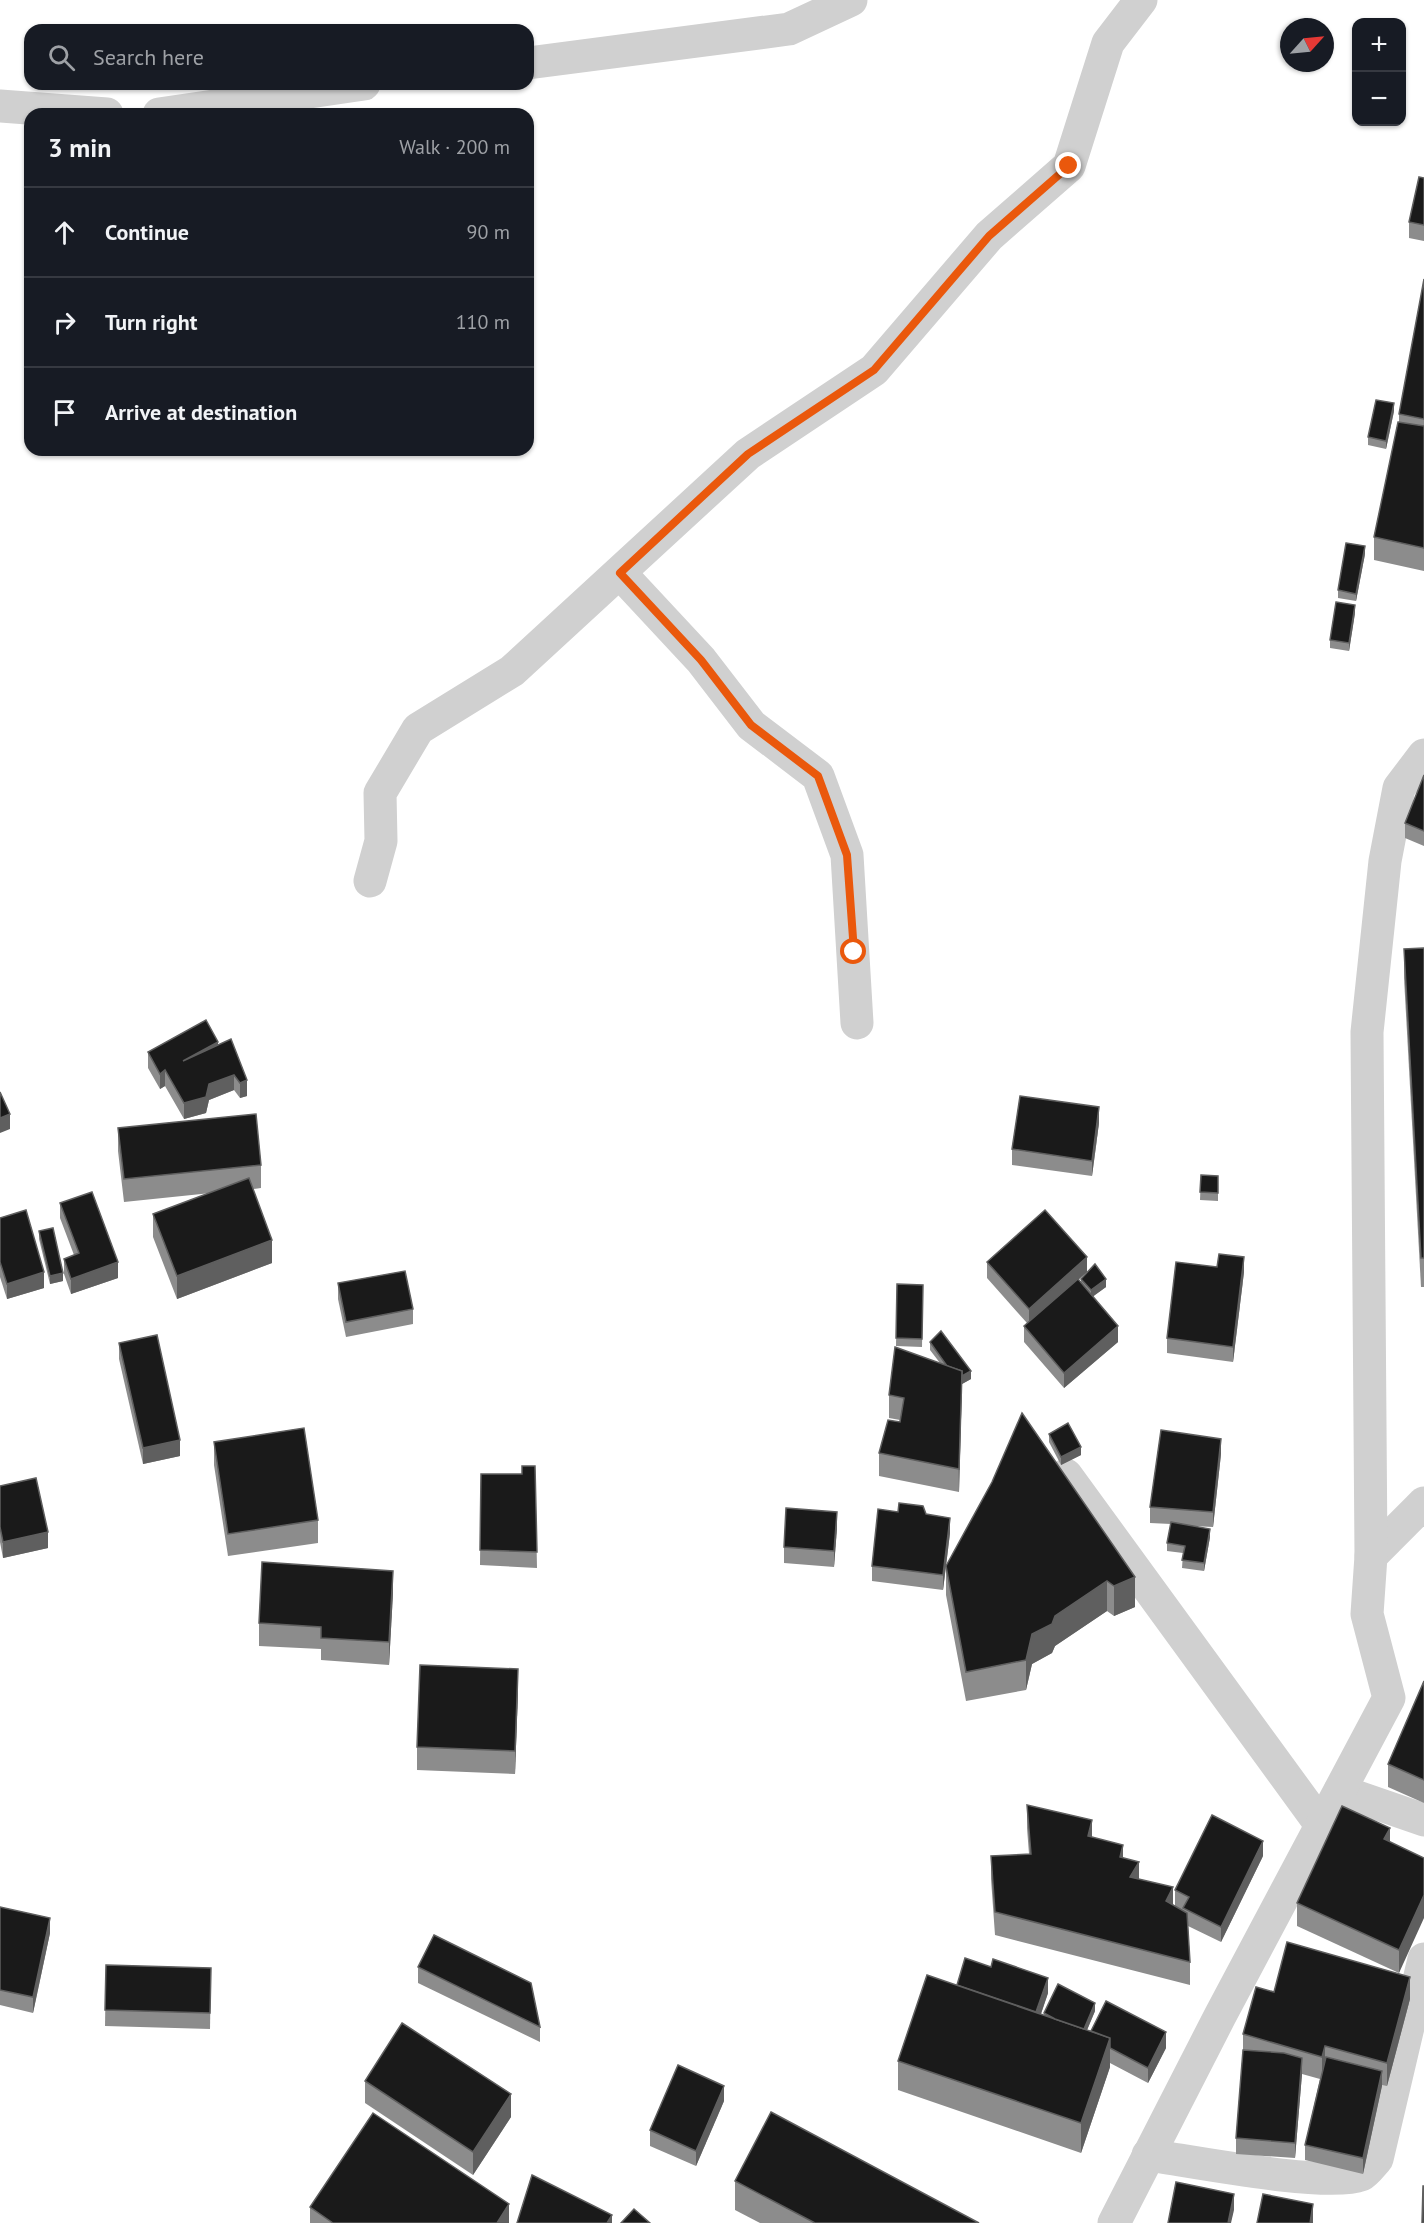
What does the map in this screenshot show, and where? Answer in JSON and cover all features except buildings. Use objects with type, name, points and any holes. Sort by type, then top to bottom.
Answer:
[{"type":"street","points":[[534,62],[789,29],[851,0]]},
{"type":"street","points":[[370,881],[381,841],[380,793],[418,729],[512,671],[748,454],[874,370],[989,236],[1069,166],[1108,43],[1141,0]]},
{"type":"street","points":[[200,108],[323,90]]},
{"type":"street","points":[[0,106],[27,108]]},
{"type":"street","points":[[620,573],[701,660],[751,725],[818,776],[847,855],[857,1023]]},
{"type":"street","points":[[1114,2223],[1389,1698],[1367,1614],[1371,1556],[1367,1032],[1385,861],[1399,788],[1424,755]]},
{"type":"street","points":[[1066,1475],[1321,1825]]},
{"type":"street","points":[[1371,1556],[1424,1503]]},
{"type":"street","points":[[1340,1791],[1424,1820]]},
{"type":"street","points":[[1148,2155],[1302,2176],[1346,2179],[1363,2174],[1377,2159],[1424,1959]]},
{"type":"route","points":[[854,952],[847,855],[818,776],[751,725],[701,660],[620,573],[748,454],[874,370],[989,236],[1069,166]]}]
